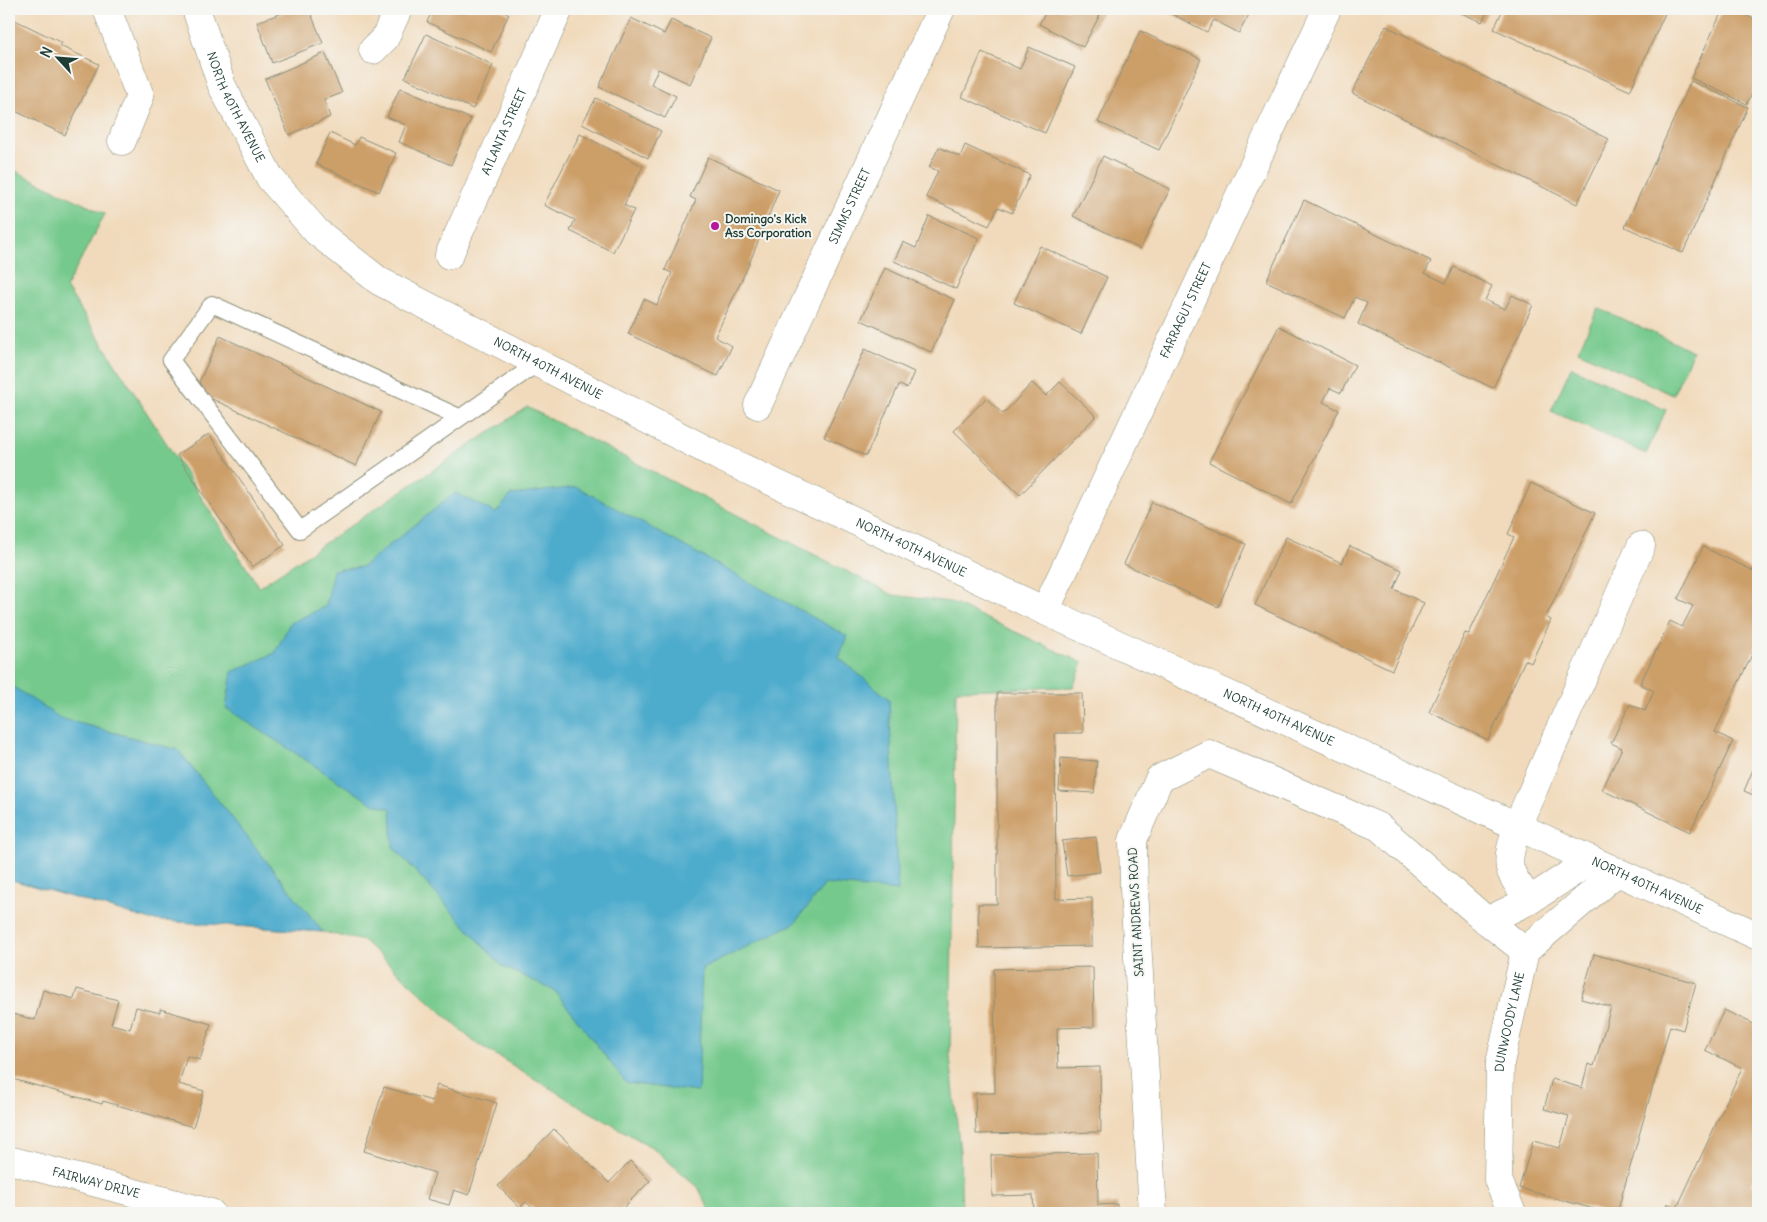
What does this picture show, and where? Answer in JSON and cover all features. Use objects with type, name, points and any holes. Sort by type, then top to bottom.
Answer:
[{"type":"street","points":[[107,9],[140,96],[122,140]]},
{"type":"street","name":"NORTH 40TH AVENUE","points":[[196,9],[222,86],[270,178],[317,232],[379,281],[718,456],[1045,611],[1758,936]]},
{"type":"street","points":[[373,50],[385,38],[398,9]]},
{"type":"street","name":"ATLANTA STREET","points":[[449,255],[559,9]]},
{"type":"street","name":"SIMMS STREET","points":[[758,405],[941,9]]},
{"type":"street","name":"FARRAGUT STREET","points":[[1045,611],[1327,9]]},
{"type":"street","points":[[1530,900],[1512,877],[1508,859],[1517,826],[1641,546]]},
{"type":"street","name":"SAINT ANDREWS ROAD","points":[[1153,1213],[1134,889],[1133,840],[1158,779],[1209,754],[1379,827],[1487,921],[1525,950]]},
{"type":"street","points":[[1487,921],[1530,900],[1592,860]]},
{"type":"street","points":[[1525,950],[1617,872]]},
{"type":"street","name":"DUNWOODY LANE","points":[[1512,1213],[1498,1180],[1500,1063],[1525,950]]},
{"type":"street","name":"FAIRWAY DRIVE","points":[[9,1160],[211,1213]]},
{"type":"lane","points":[[459,417],[212,304],[171,360],[300,530],[538,363]]},
{"type":"green space","points":[[9,168],[105,214],[66,287],[259,587],[527,407],[893,595],[950,602],[1083,663],[1073,687],[956,690],[950,1056],[960,1152],[962,1213],[711,1213],[698,1187],[653,1148],[576,1104],[473,1041],[364,941],[323,932],[151,920],[9,879]]},
{"type":"green space","points":[[1598,308],[1693,351],[1673,395],[1578,351]]},
{"type":"green space","points":[[1571,367],[1666,410],[1646,454],[1551,411]]},
{"type":"water","points":[[577,487],[847,636],[839,658],[889,699],[898,891],[825,884],[795,923],[702,969],[698,1092],[626,1083],[555,991],[502,966],[393,847],[391,809],[370,802],[226,708],[232,672],[275,653],[290,623],[326,606],[333,570],[362,567],[455,493],[496,513],[511,495]]},
{"type":"water","points":[[9,684],[60,718],[178,750],[323,932],[151,920],[9,879]]},
{"type":"building","points":[[294,9],[309,9],[323,43],[272,63],[257,22]]},
{"type":"building","points":[[433,9],[499,9],[509,14],[491,52],[427,22]]},
{"type":"building","points":[[1048,9],[1103,9],[1083,47],[1039,24]]},
{"type":"building","points":[[1170,9],[1252,9],[1239,33],[1214,20],[1207,32],[1168,12]]},
{"type":"building","points":[[1452,9],[1489,9],[1482,22]]},
{"type":"building","points":[[1503,9],[1634,9],[1643,13],[1645,9],[1667,9],[1630,91],[1494,29]]},
{"type":"building","points":[[1723,9],[1732,9],[1758,21],[1758,80],[1747,104],[1691,78]]},
{"type":"building","points":[[9,17],[62,43],[60,46],[99,64],[65,135],[9,108]]},
{"type":"building","points":[[631,18],[664,34],[671,20],[711,38],[690,84],[658,69],[651,84],[676,96],[665,118],[599,87]]},
{"type":"building","points":[[1386,26],[1609,139],[1577,204],[1352,93]]},
{"type":"building","points":[[1140,31],[1201,59],[1159,150],[1098,122]]},
{"type":"building","points":[[426,34],[493,65],[473,109],[405,78]]},
{"type":"building","points":[[1029,47],[1075,67],[1045,133],[962,97],[982,52],[1020,69]]},
{"type":"building","points":[[325,53],[342,93],[324,100],[330,117],[289,135],[265,79]]},
{"type":"building","points":[[1691,81],[1748,107],[1683,253],[1625,227]]},
{"type":"building","points":[[400,88],[471,119],[451,165],[399,142],[406,125],[387,117]]},
{"type":"building","points":[[596,98],[661,131],[648,158],[582,124]]},
{"type":"building","points":[[330,133],[355,145],[359,137],[396,153],[379,192],[316,164]]},
{"type":"building","points":[[580,134],[643,166],[624,205],[634,210],[613,252],[570,231],[575,220],[544,205]]},
{"type":"building","points":[[965,145],[1030,175],[1012,213],[998,207],[989,226],[926,197],[938,171],[929,167],[939,147],[960,157]]},
{"type":"building","points":[[1103,156],[1170,189],[1140,249],[1073,216]]},
{"type":"building","points":[[708,157],[779,190],[749,264],[715,337],[732,346],[718,376],[628,334],[644,299],[657,305],[672,273],[665,270],[696,200],[690,197]]},
{"type":"building","points":[[1304,200],[1431,261],[1425,273],[1446,283],[1454,267],[1492,286],[1485,300],[1505,309],[1512,295],[1533,305],[1493,388],[1358,324],[1367,303],[1355,297],[1345,318],[1266,281]]},
{"type":"building","points":[[929,216],[979,238],[956,289],[894,261],[903,242],[916,248]]},
{"type":"building","points":[[1040,246],[1107,277],[1081,334],[1014,303]]},
{"type":"building","points":[[885,268],[955,300],[931,352],[861,320]]},
{"type":"building","points":[[1279,326],[1355,365],[1341,393],[1330,388],[1323,402],[1339,410],[1291,504],[1209,462]]},
{"type":"building","points":[[220,336],[381,412],[356,466],[195,391]]},
{"type":"building","points":[[865,349],[914,372],[907,388],[899,385],[866,456],[824,437]]},
{"type":"building","points":[[1060,382],[1096,416],[1020,495],[954,431],[986,398],[1003,414],[1032,383],[1046,396]]},
{"type":"building","points":[[209,434],[285,545],[252,567],[177,455]]},
{"type":"building","points":[[1531,483],[1595,513],[1546,617],[1551,620],[1531,663],[1525,660],[1488,740],[1429,712],[1465,633],[1469,634],[1514,537],[1508,534]]},
{"type":"building","points":[[1152,502],[1246,544],[1218,607],[1124,564]]},
{"type":"building","points":[[1286,537],[1342,563],[1350,546],[1402,570],[1394,589],[1424,603],[1392,670],[1255,605]]},
{"type":"building","points":[[1703,547],[1758,573],[1758,642],[1715,732],[1733,741],[1690,832],[1602,790],[1622,748],[1611,743],[1630,704],[1645,711],[1654,691],[1640,684],[1670,621],[1682,627],[1693,606],[1678,599]]},
{"type":"building","points":[[997,693],[1082,693],[1083,733],[1055,733],[1056,899],[1092,898],[1092,946],[979,948],[978,904],[997,904]]},
{"type":"building","points":[[1061,758],[1097,761],[1094,793],[1059,791]]},
{"type":"building","points":[[1758,758],[1758,797],[1744,791]]},
{"type":"building","points":[[1096,837],[1100,872],[1067,876],[1062,841]]},
{"type":"building","points":[[1594,954],[1696,983],[1683,1030],[1670,1026],[1617,1213],[1608,1213],[1519,1188],[1533,1141],[1560,1148],[1569,1116],[1544,1109],[1552,1079],[1582,1088],[1588,1064],[1594,1066],[1611,1007],[1581,999]]},
{"type":"building","points":[[1093,967],[1094,1027],[1057,1028],[1058,1068],[1100,1067],[1101,1132],[976,1134],[975,1093],[995,1093],[994,969]]},
{"type":"building","points":[[77,989],[118,1000],[111,1024],[130,1029],[136,1007],[160,1013],[160,1009],[211,1024],[200,1060],[187,1056],[179,1084],[204,1091],[193,1127],[103,1101],[102,1104],[9,1078],[9,1013],[35,1020],[43,990],[74,999]]},
{"type":"building","points":[[1724,1010],[1758,1026],[1758,1170],[1752,1184],[1758,1187],[1758,1213],[1663,1213],[1667,1203],[1677,1208],[1742,1068],[1705,1050]]},
{"type":"building","points":[[437,1085],[497,1103],[469,1195],[454,1190],[449,1205],[427,1199],[435,1173],[364,1151],[384,1087],[432,1101]]},
{"type":"building","points":[[554,1129],[609,1183],[630,1161],[650,1181],[618,1213],[538,1213],[526,1202],[520,1208],[498,1186]]},
{"type":"building","points":[[1097,1153],[1098,1205],[1117,1204],[1117,1213],[1034,1213],[1033,1195],[992,1196],[991,1155]]},
{"type":"place","name":"Domingo's Kick Ass Corporation","points":[[715,226]]}]
